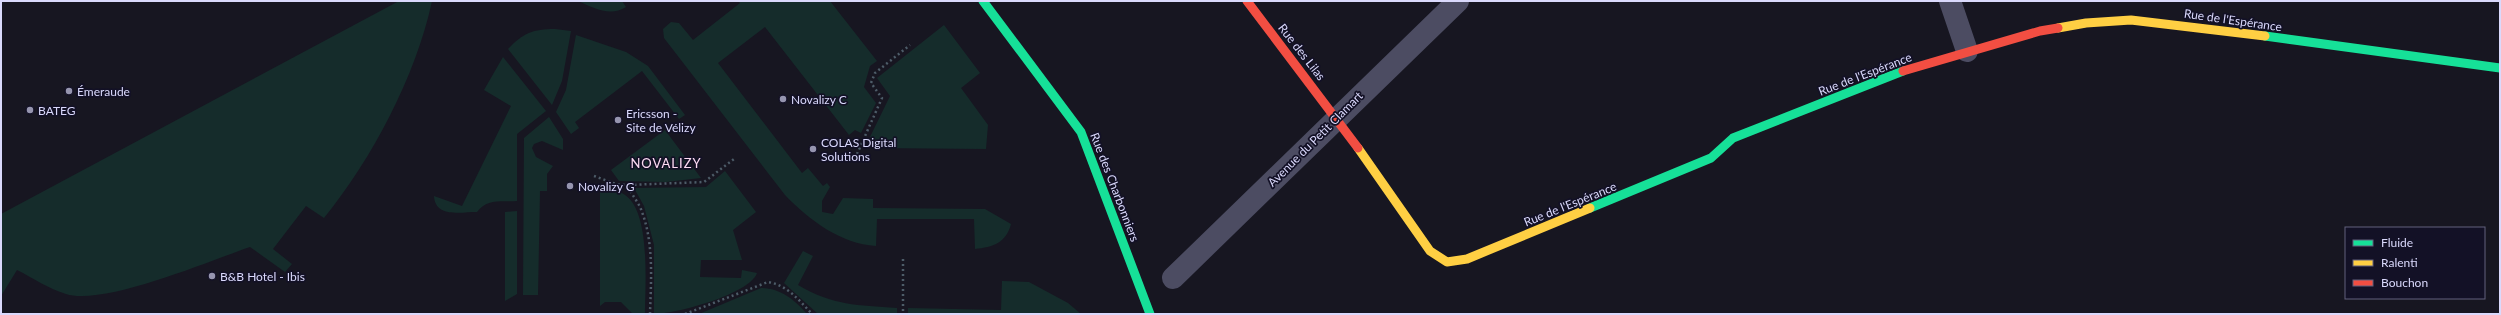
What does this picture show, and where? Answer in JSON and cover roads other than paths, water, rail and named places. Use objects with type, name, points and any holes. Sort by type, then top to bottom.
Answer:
[{"type":"street","name":"Rue des Charbonniers","points":[[983,1],[1081,132],[1150,314]]},
{"type":"street","name":"Rue des Lilas","points":[[1247,1],[1336,117]]},
{"type":"street","name":"Avenue du Petit Clamart","points":[[1173,278],[1336,117],[1458,1]]},
{"type":"street","points":[[1950,1],[1967,51]]},
{"type":"street","name":"Rue de l'Espérance","points":[[1336,117],[1430,251],[1447,262],[1467,259],[1711,158],[1733,138],[1899,72],[2040,31],[2086,23],[2132,20],[2500,68]]},
{"type":"place","name":"Émeraude","points":[[69,91]]},
{"type":"place","name":"Novalizy C","points":[[783,99]]},
{"type":"place","name":"BATEG","points":[[30,110]]},
{"type":"place","name":"Ericsson - Site de Vélizy","points":[[618,120]]},
{"type":"place","name":"COLAS Digital Solutions","points":[[813,149]]},
{"type":"place","name":"Novalizy G","points":[[570,186]]},
{"type":"place","name":"B&B Hotel - Ibis","points":[[212,276]]},
{"type":"district","name":"NOVALIZY","points":[[666,163]]}]
